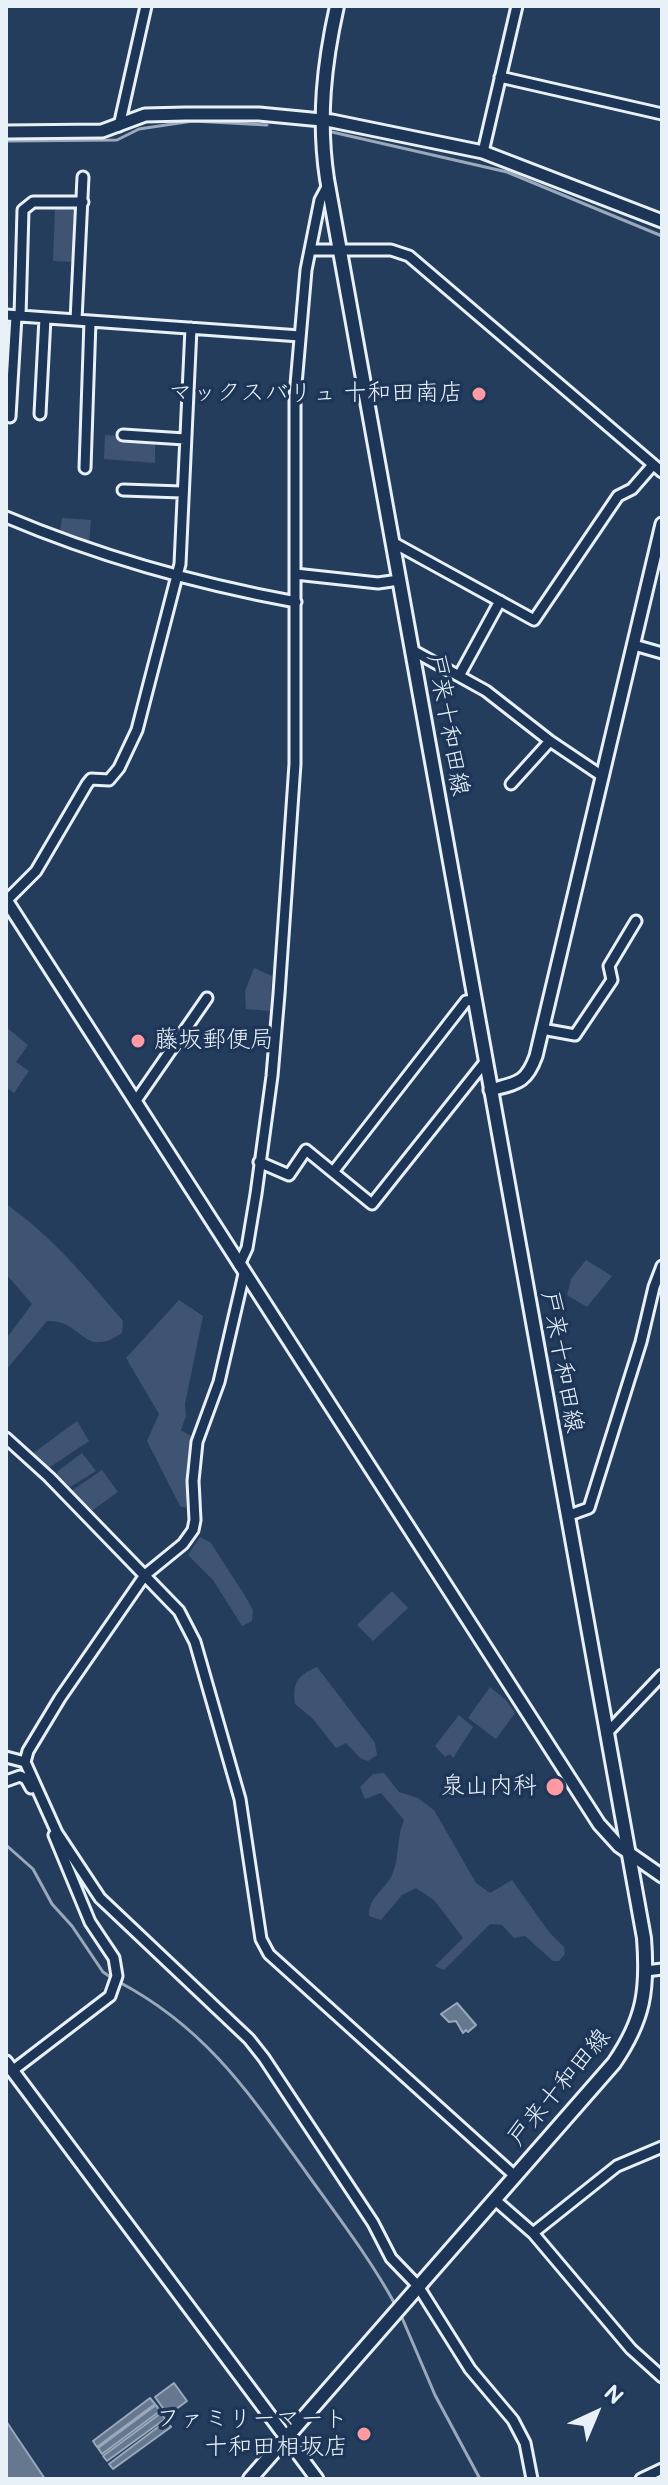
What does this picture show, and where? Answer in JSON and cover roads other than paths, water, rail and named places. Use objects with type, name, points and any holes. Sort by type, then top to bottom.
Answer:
[{"type":"main road","name":"戸来十和田線","points":[[250,2479],[584,2099],[626,2045],[641,2012],[646,1971],[644,1938],[321,142],[328,44],[337,6]]},
{"type":"street","points":[[119,126],[146,6]]},
{"type":"street","points":[[483,152],[517,6]]},
{"type":"street","points":[[500,77],[662,114]]},
{"type":"street","points":[[6,132],[102,131],[145,115],[259,114],[321,119],[483,152],[662,221]]},
{"type":"street","points":[[76,320],[83,177]]},
{"type":"street","points":[[328,185],[320,200],[310,250],[295,396],[293,795],[272,1076],[247,1248],[219,1382],[197,1442],[193,1481],[195,1520],[193,1530],[183,1544],[145,1575],[60,1698],[28,1751],[25,1762],[55,1828],[100,1898],[249,2039],[264,2058],[373,2223],[391,2258],[418,2286],[470,2369],[521,2433],[532,2479]]},
{"type":"street","points":[[10,417],[23,210],[33,202],[83,202]]},
{"type":"street","points":[[310,250],[391,250],[409,256],[662,472]]},
{"type":"street","points":[[14,316],[300,336]]},
{"type":"street","points":[[40,414],[45,318]]},
{"type":"street","points":[[85,468],[90,321]]},
{"type":"street","points":[[191,328],[180,564],[137,730],[119,768],[109,780],[91,779],[36,871],[6,900],[599,1824],[628,1854],[662,1876]]},
{"type":"street","points":[[123,435],[185,439]]},
{"type":"street","points":[[394,543],[534,620],[618,496],[632,489],[652,466]]},
{"type":"street","points":[[123,490],[182,492]]},
{"type":"street","points":[[6,517],[137,564],[252,594],[296,602]]},
{"type":"street","points":[[490,1090],[527,1077],[536,1056],[662,524]]},
{"type":"street","points":[[295,574],[378,583],[399,580]]},
{"type":"street","points":[[459,676],[500,601]]},
{"type":"street","points":[[634,645],[662,653]]},
{"type":"street","points":[[412,650],[486,691],[550,741],[602,776]]},
{"type":"street","points":[[511,784],[550,741]]},
{"type":"street","points":[[542,1029],[575,1035],[612,980],[609,966],[636,921]]},
{"type":"street","points":[[135,1102],[207,998]]},
{"type":"street","points":[[333,1172],[466,1001],[474,1000]]},
{"type":"street","points":[[259,1162],[289,1175],[306,1150],[372,1204],[485,1062]]},
{"type":"street","points":[[567,1516],[589,1508],[662,1266]]},
{"type":"street","points":[[6,1438],[179,1611],[195,1642],[240,1799],[261,1939],[269,1954],[515,2176]]},
{"type":"street","points":[[606,1734],[662,1675]]},
{"type":"street","points":[[6,1757],[25,1762]]},
{"type":"street","points":[[6,1781],[20,1776],[41,1799]]},
{"type":"street","points":[[55,1828],[57,1844],[90,1922],[114,1958],[116,1980],[110,1996],[99,2005],[9,2066],[317,2479]]},
{"type":"street","points":[[646,1971],[662,1969]]},
{"type":"street","points":[[533,2233],[617,2166],[662,2147]]},
{"type":"street","points":[[494,2199],[533,2233],[631,2349],[662,2377]]},
{"type":"street","points":[[641,2479],[662,2469]]},
{"type":"waterway","points":[[6,141],[117,140],[139,129],[193,121],[267,125]]},
{"type":"waterway","points":[[332,132],[507,172],[662,236]]},
{"type":"waterway","points":[[6,1845],[33,1869],[52,1904],[72,1926],[103,1972],[112,1978]]},
{"type":"waterway","points":[[119,1982],[178,2021],[226,2066],[343,2223],[396,2306]]},
{"type":"waterway","points":[[400,2313],[435,2395],[480,2479]]},
{"type":"place","name":"マックスバリュ 十和田南店","points":[[479,394]]},
{"type":"place","name":"藤坂郵便局","points":[[138,1041]]},
{"type":"place","name":"泉山内科","points":[[555,1787]]},
{"type":"place","name":"ファミリーマート 十和田相坂店","points":[[364,2434]]}]
